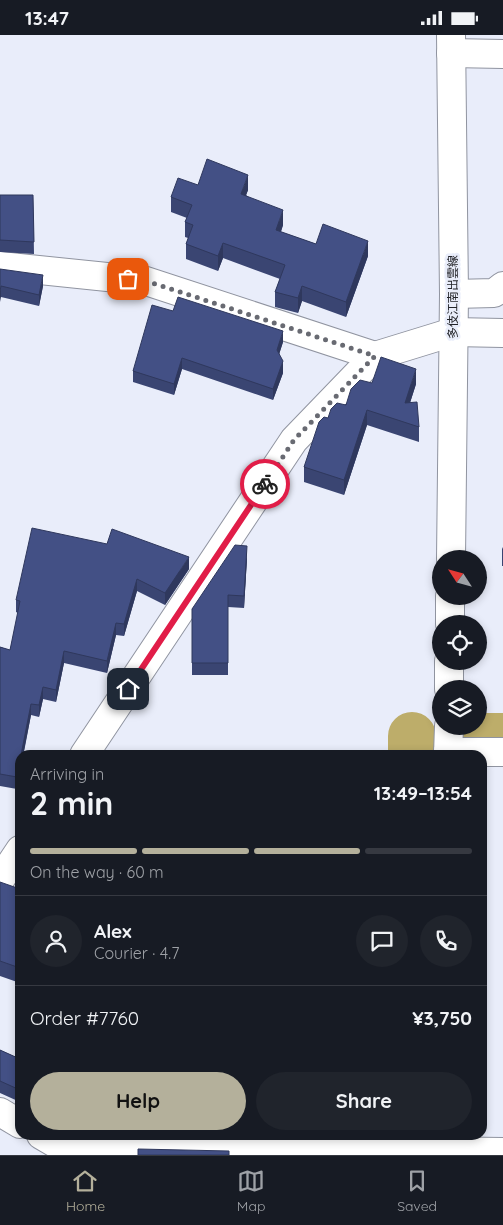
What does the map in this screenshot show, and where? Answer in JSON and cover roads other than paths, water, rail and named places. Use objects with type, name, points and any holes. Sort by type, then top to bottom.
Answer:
[{"type":"street","points":[[451,44],[503,55]]},
{"type":"street","name":"多伎江南出雲線","points":[[451,44],[454,294],[451,550]]},
{"type":"street","points":[[0,266],[146,281],[375,356]]},
{"type":"street","points":[[454,294],[494,293],[503,287]]},
{"type":"street","points":[[87,750],[294,440],[375,356],[453,333],[503,333]]},
{"type":"street","points":[[448,745],[503,752]]},
{"type":"street","points":[[0,880],[15,858]]},
{"type":"street","points":[[0,1112],[15,1120]]},
{"type":"street","points":[[50,1140],[60,1146],[443,1148],[503,1152]]},
{"type":"waterway","points":[[412,736],[412,750]]},
{"type":"waterway","points":[[487,737],[503,737]]}]
